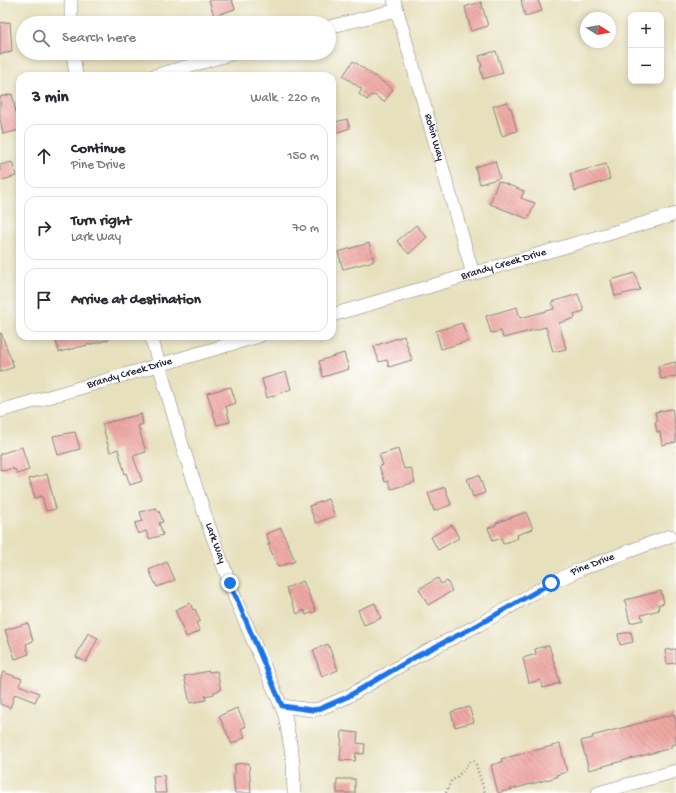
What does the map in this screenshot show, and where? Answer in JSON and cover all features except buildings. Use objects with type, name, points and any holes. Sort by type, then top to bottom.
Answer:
[{"type":"street","points":[[71,0],[71,16]]},
{"type":"street","points":[[336,25],[395,5]]},
{"type":"street","name":"Robin Way","points":[[395,5],[473,274]]},
{"type":"street","points":[[74,60],[75,72]]},
{"type":"street","points":[[168,72],[210,60]]},
{"type":"street","name":"Brandy Creek Drive","points":[[336,314],[676,214]]},
{"type":"street","name":"Lark Way","points":[[152,340],[208,524],[235,598],[286,715],[293,761],[294,793]]},
{"type":"street","name":"Brandy Creek Drive","points":[[0,411],[245,340]]},
{"type":"street","name":"Pine Drive","points":[[282,706],[312,710],[319,709],[347,697],[417,656],[478,625],[551,583],[581,569],[670,536]]},
{"type":"street","points":[[598,793],[676,771]]},
{"type":"path","points":[[446,793],[451,781],[456,778],[471,761],[474,761],[485,793]]},
{"type":"route","points":[[230,583],[235,598],[282,706],[312,710],[319,709],[347,697],[417,656],[478,625],[551,583]]}]
